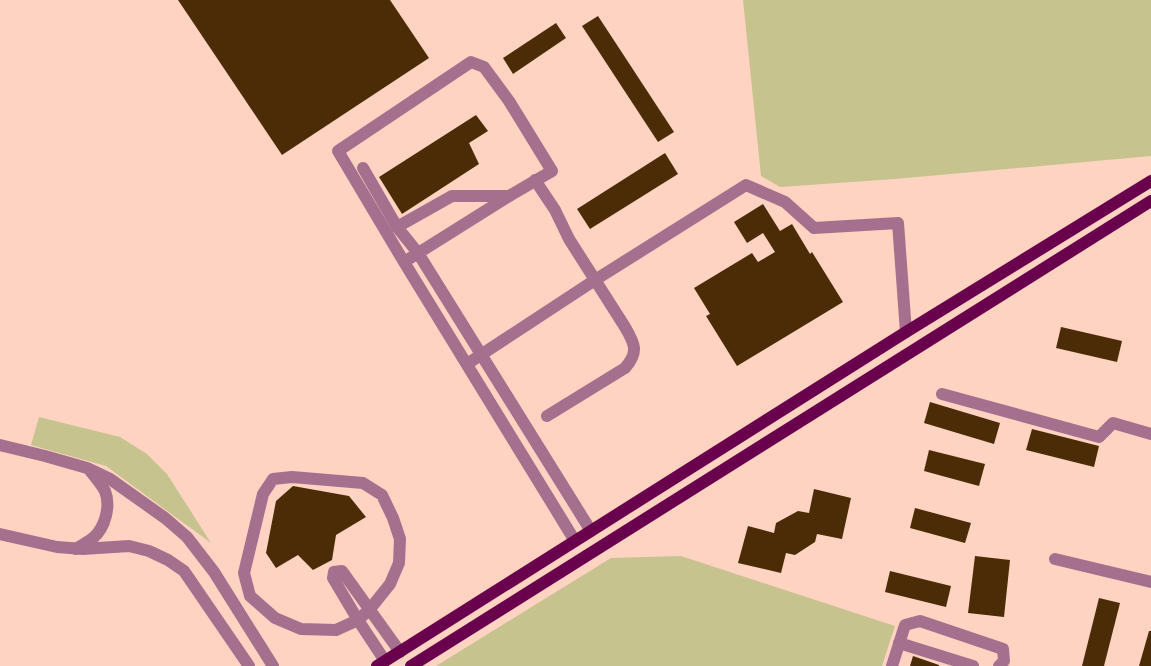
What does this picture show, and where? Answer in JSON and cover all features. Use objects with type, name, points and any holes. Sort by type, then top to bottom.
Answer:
[{"type":"main road","points":[[381,663],[906,332],[1151,181]]},
{"type":"main road","points":[[411,666],[1151,201]]},
{"type":"street","points":[[404,262],[552,171],[509,101],[484,66],[471,62],[338,151],[404,262],[575,541]]},
{"type":"street","points":[[363,168],[397,227],[418,253],[590,531]]},
{"type":"street","points":[[535,180],[569,239],[633,341],[634,351],[632,360],[625,368],[547,416]]},
{"type":"street","points":[[467,364],[746,185],[785,202],[814,228],[898,223],[906,332]]},
{"type":"street","points":[[397,227],[452,196],[509,196]]},
{"type":"street","points":[[942,394],[1099,437],[1113,423],[1151,434]]},
{"type":"street","points":[[0,446],[88,468],[110,479],[165,518],[187,537],[214,572],[273,666]]},
{"type":"street","points":[[76,549],[94,538],[106,517],[108,505],[106,493],[88,468]]},
{"type":"street","points":[[292,477],[363,483],[382,495],[400,539],[399,562],[390,584],[369,610],[358,620],[336,630],[301,629],[276,618],[250,596],[244,573],[263,494],[274,479],[292,477]]},
{"type":"street","points":[[0,534],[57,547],[76,549],[129,546],[149,551],[168,560],[184,571],[249,666]]},
{"type":"street","points":[[1055,559],[1151,582]]},
{"type":"street","points":[[381,663],[333,578],[334,572],[342,571],[400,652]]},
{"type":"street","points":[[892,666],[905,625],[920,621],[1003,649],[1004,661],[999,666]]},
{"type":"street","points":[[900,643],[974,666]]},
{"type":"shaded area","points":[[743,0],[1151,0],[1151,156],[895,179],[780,187],[761,176]]},
{"type":"shaded area","points":[[39,417],[120,437],[147,454],[167,474],[211,543],[106,466],[31,445]]},
{"type":"shaded area","points":[[681,556],[895,626],[882,666],[436,666],[611,558]]},
{"type":"building","points":[[178,0],[390,0],[429,58],[282,155]]},
{"type":"building","points":[[598,16],[674,132],[658,142],[582,26]]},
{"type":"building","points":[[556,23],[566,38],[513,74],[503,58]]},
{"type":"building","points":[[476,115],[488,131],[469,143],[479,164],[402,214],[379,177]]},
{"type":"building","points":[[665,153],[678,174],[590,229],[577,209]]},
{"type":"building","points":[[763,204],[780,231],[792,224],[843,302],[737,366],[706,316],[710,314],[694,288],[752,253],[758,262],[775,252],[763,233],[747,243],[734,222]]},
{"type":"building","points":[[1061,327],[1122,341],[1117,362],[1056,348]]},
{"type":"building","points":[[930,402],[1000,423],[994,444],[924,423]]},
{"type":"building","points":[[1032,429],[1099,446],[1094,467],[1026,450]]},
{"type":"building","points":[[929,450],[985,464],[979,486],[924,471]]},
{"type":"building","points":[[293,486],[349,496],[366,517],[336,535],[332,560],[313,570],[298,555],[276,568],[266,553],[276,501]]},
{"type":"building","points":[[814,489],[851,498],[842,539],[817,534],[815,542],[795,555],[786,553],[781,573],[738,563],[748,526],[774,533],[776,523],[798,511],[809,513]]},
{"type":"building","points":[[915,508],[971,523],[965,543],[910,528]]},
{"type":"building","points":[[975,556],[1010,560],[1004,617],[968,613]]},
{"type":"building","points":[[890,571],[951,586],[946,607],[885,592]]},
{"type":"building","points":[[1099,598],[1120,603],[1104,666],[1082,666]]},
{"type":"building","points":[[1149,631],[1151,631],[1151,666],[1139,666]]},
{"type":"building","points":[[913,656],[939,665],[939,666],[910,666]]}]
